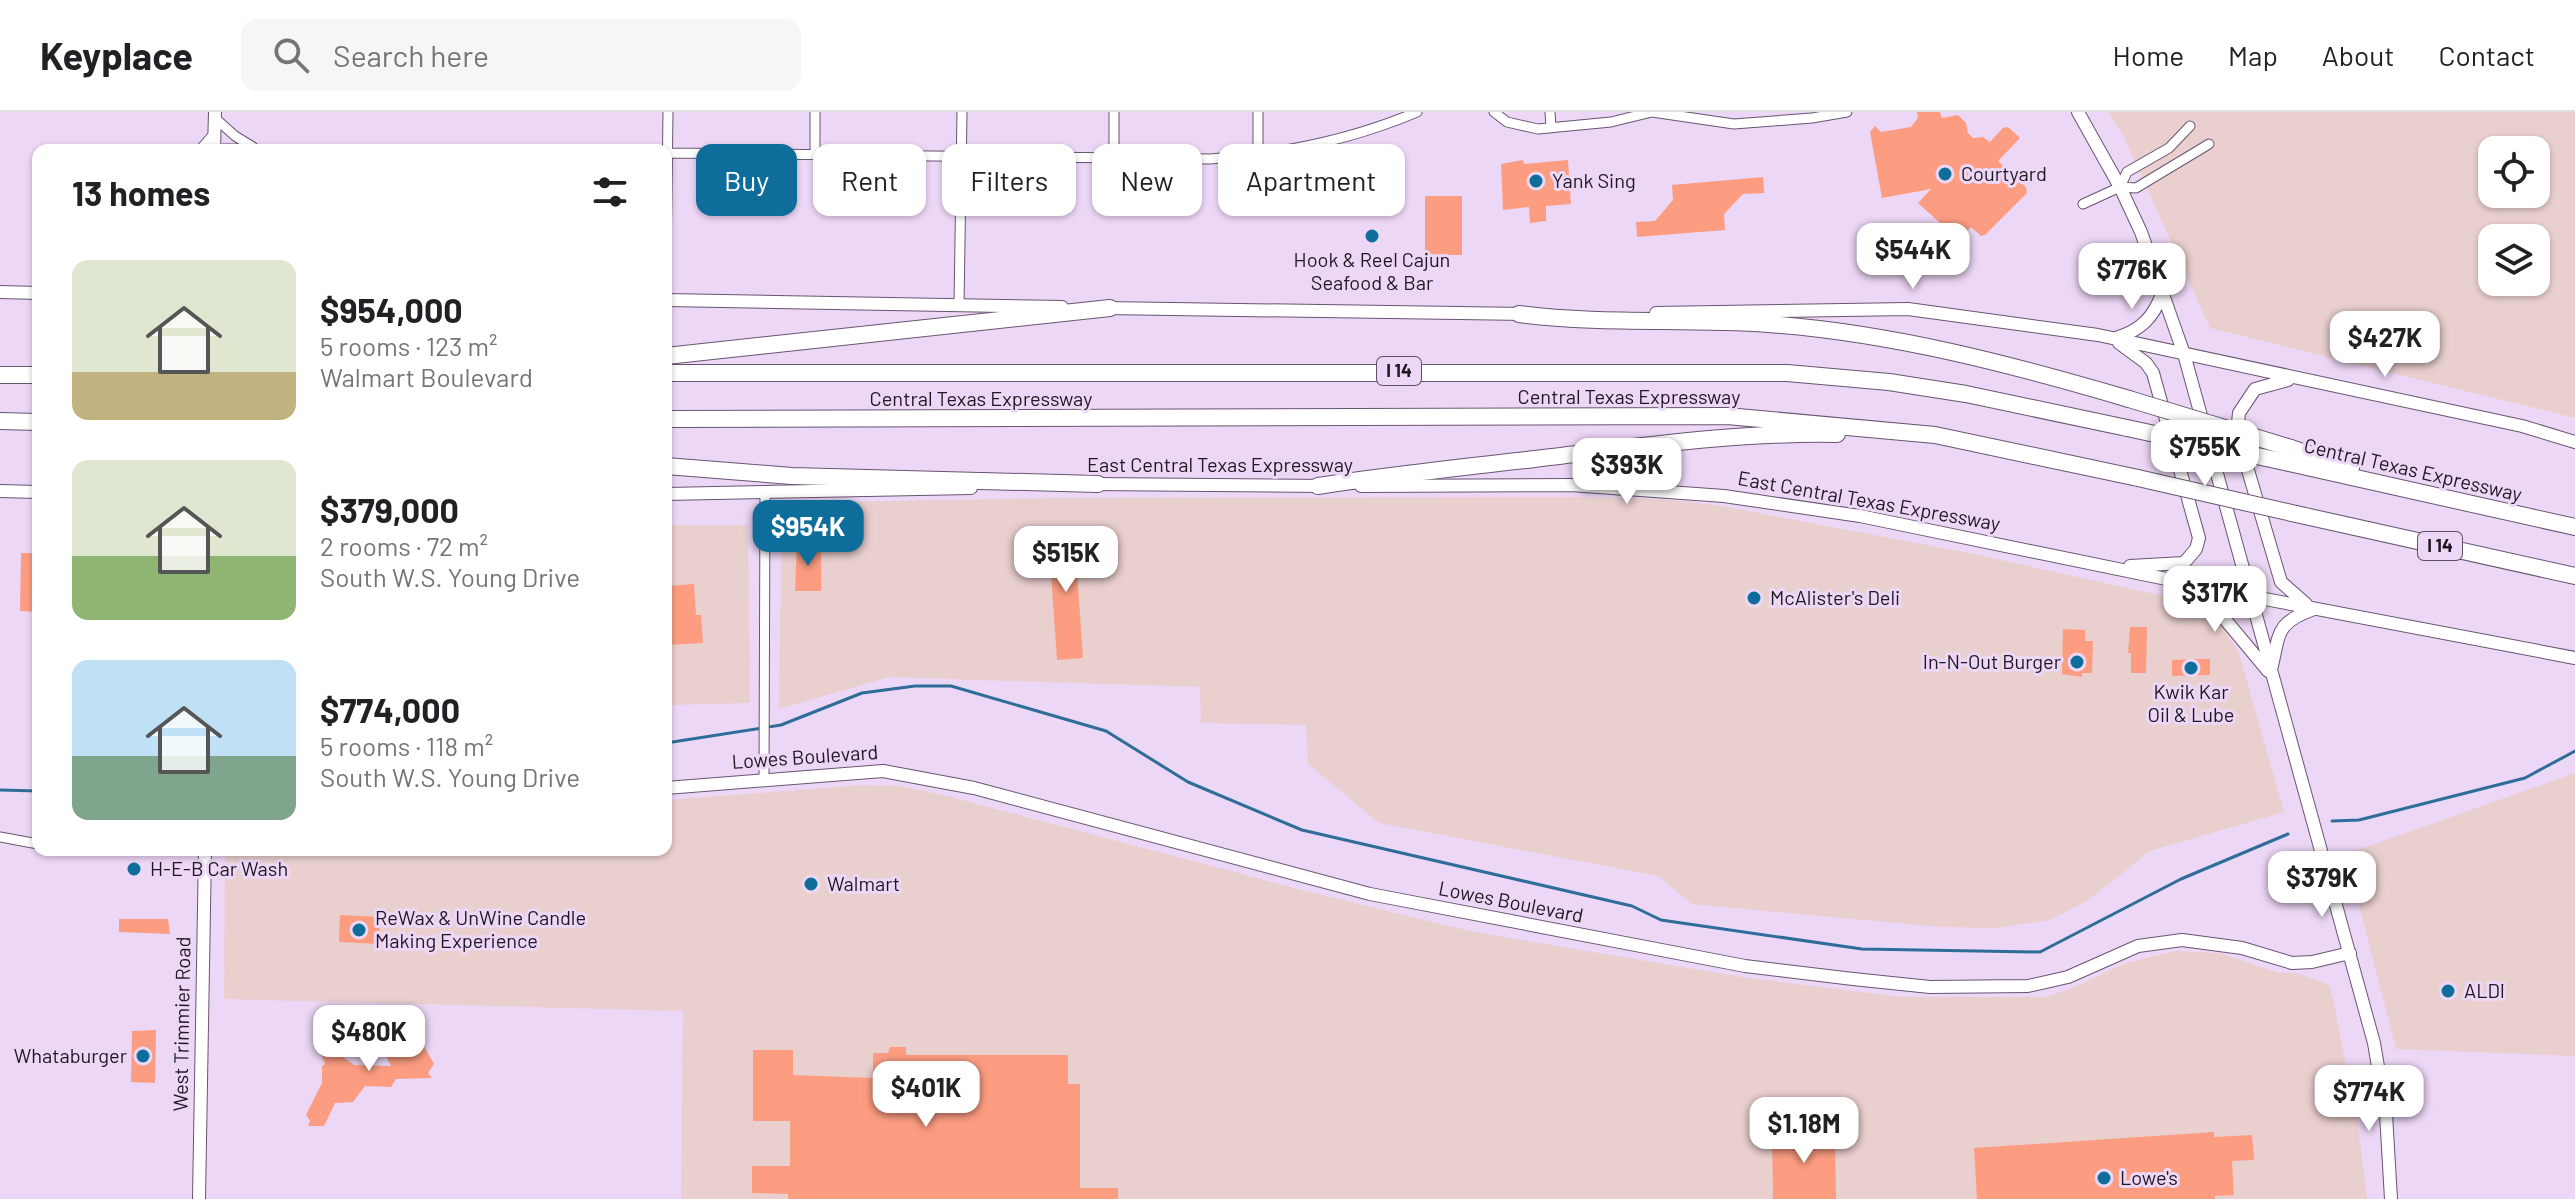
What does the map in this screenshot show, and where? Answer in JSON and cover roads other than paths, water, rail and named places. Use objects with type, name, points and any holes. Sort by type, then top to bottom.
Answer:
[{"type":"highway","points":[[672,355],[1110,308]]},
{"type":"highway","points":[[1519,314],[1564,320],[1769,324],[1855,334],[1984,359],[2129,399],[2290,456]]},
{"type":"highway","name":"Central Texas Expressway","points":[[672,373],[1787,373],[1889,382],[1966,394],[2127,428],[2290,456],[2436,496],[2575,527]]},
{"type":"highway","points":[[0,375],[32,375]]},
{"type":"highway","name":"Central Texas Expressway","points":[[672,419],[1727,416],[1935,435],[2575,576]]},
{"type":"highway","points":[[0,421],[32,422]]},
{"type":"highway","points":[[1318,486],[1700,438],[1777,433],[1935,435]]},
{"type":"highway","points":[[672,466],[792,476],[1098,484]]},
{"type":"main road","points":[[2078,112],[2141,232],[2184,354],[2378,1064],[2386,1114],[2391,1199]]},
{"type":"main road","points":[[215,115],[219,144]]},
{"type":"main road","points":[[0,292],[32,293]]},
{"type":"main road","points":[[2113,339],[2144,325],[2162,294]]},
{"type":"main road","points":[[672,300],[1519,314],[1908,309],[2113,339],[2522,426],[2575,442]]},
{"type":"main road","points":[[2103,566],[2184,563],[2196,549],[2199,538],[2153,373],[2146,363],[2113,339]]},
{"type":"main road","points":[[2295,379],[2255,389],[2239,413],[2237,433],[2281,582],[2296,599],[2314,608]]},
{"type":"main road","name":"East Central Texas Expressway","points":[[672,494],[1098,484],[1571,485],[1724,496],[1860,516],[2249,596],[2575,658]]},
{"type":"main road","points":[[0,491],[32,492]]},
{"type":"main road","points":[[2169,580],[2203,598],[2218,611],[2271,675]]},
{"type":"main road","points":[[2271,675],[2283,626],[2295,616],[2314,608]]},
{"type":"main road","name":"Lowes Boulevard","points":[[672,787],[849,772],[910,774],[974,788],[1370,894],[1745,966],[1930,987],[2028,986],[2068,977],[2138,946],[2182,940],[2242,948],[2292,963],[2312,962],[2350,953]]},
{"type":"main road","name":"West Trimmier Road","points":[[199,1199],[205,856]]},
{"type":"street","points":[[667,144],[668,112]]},
{"type":"street","points":[[815,112],[815,144]]},
{"type":"street","points":[[962,112],[962,144]]},
{"type":"street","points":[[1114,112],[1114,144]]},
{"type":"street","points":[[1258,112],[1258,144]]},
{"type":"street","points":[[1312,144],[1346,137],[1417,112]]},
{"type":"street","points":[[1494,112],[1507,122],[1522,127],[1551,128],[1652,112],[1711,123],[1753,123],[1847,112]]},
{"type":"street","points":[[1550,112],[1551,128]]},
{"type":"street","points":[[1749,112],[1753,123]]},
{"type":"street","points":[[215,115],[235,136],[249,144]]},
{"type":"street","points":[[2120,187],[2127,172],[2169,148],[2190,126]]},
{"type":"street","points":[[2083,204],[2120,187],[2136,188],[2209,144]]},
{"type":"street","points":[[672,153],[813,155]]},
{"type":"street","points":[[959,305],[961,216]]},
{"type":"street","points":[[764,779],[765,494]]},
{"type":"street","points":[[0,837],[32,843]]},
{"type":"waterway","points":[[672,742],[781,725],[862,693],[915,686],[951,686],[1106,731],[1188,782],[1302,830],[1632,906],[1661,920],[1862,949],[2040,952],[2181,879],[2288,834]]},
{"type":"waterway","points":[[2332,821],[2359,820],[2525,778],[2575,751]]},
{"type":"waterway","points":[[0,790],[32,791]]},
{"type":"place","name":"Courtyard","points":[[1945,174]]},
{"type":"place","name":"Yank Sing","points":[[1536,181]]},
{"type":"place","name":"Hook & Reel Cajun Seafood & Bar","points":[[1372,236]]},
{"type":"place","name":"McAlister's Deli","points":[[1754,598]]},
{"type":"place","name":"In-N-Out Burger","points":[[2077,662]]},
{"type":"place","name":"Kwik Kar Oil & Lube","points":[[2191,668]]},
{"type":"place","name":"H-E-B Car Wash","points":[[134,869]]},
{"type":"place","name":"Walmart","points":[[811,884]]},
{"type":"place","name":"ReWax & UnWine Candle Making Experience","points":[[359,930]]},
{"type":"place","name":"ALDI","points":[[2448,991]]},
{"type":"place","name":"Whataburger","points":[[143,1056]]},
{"type":"place","name":"Lowe's","points":[[2104,1178]]}]
